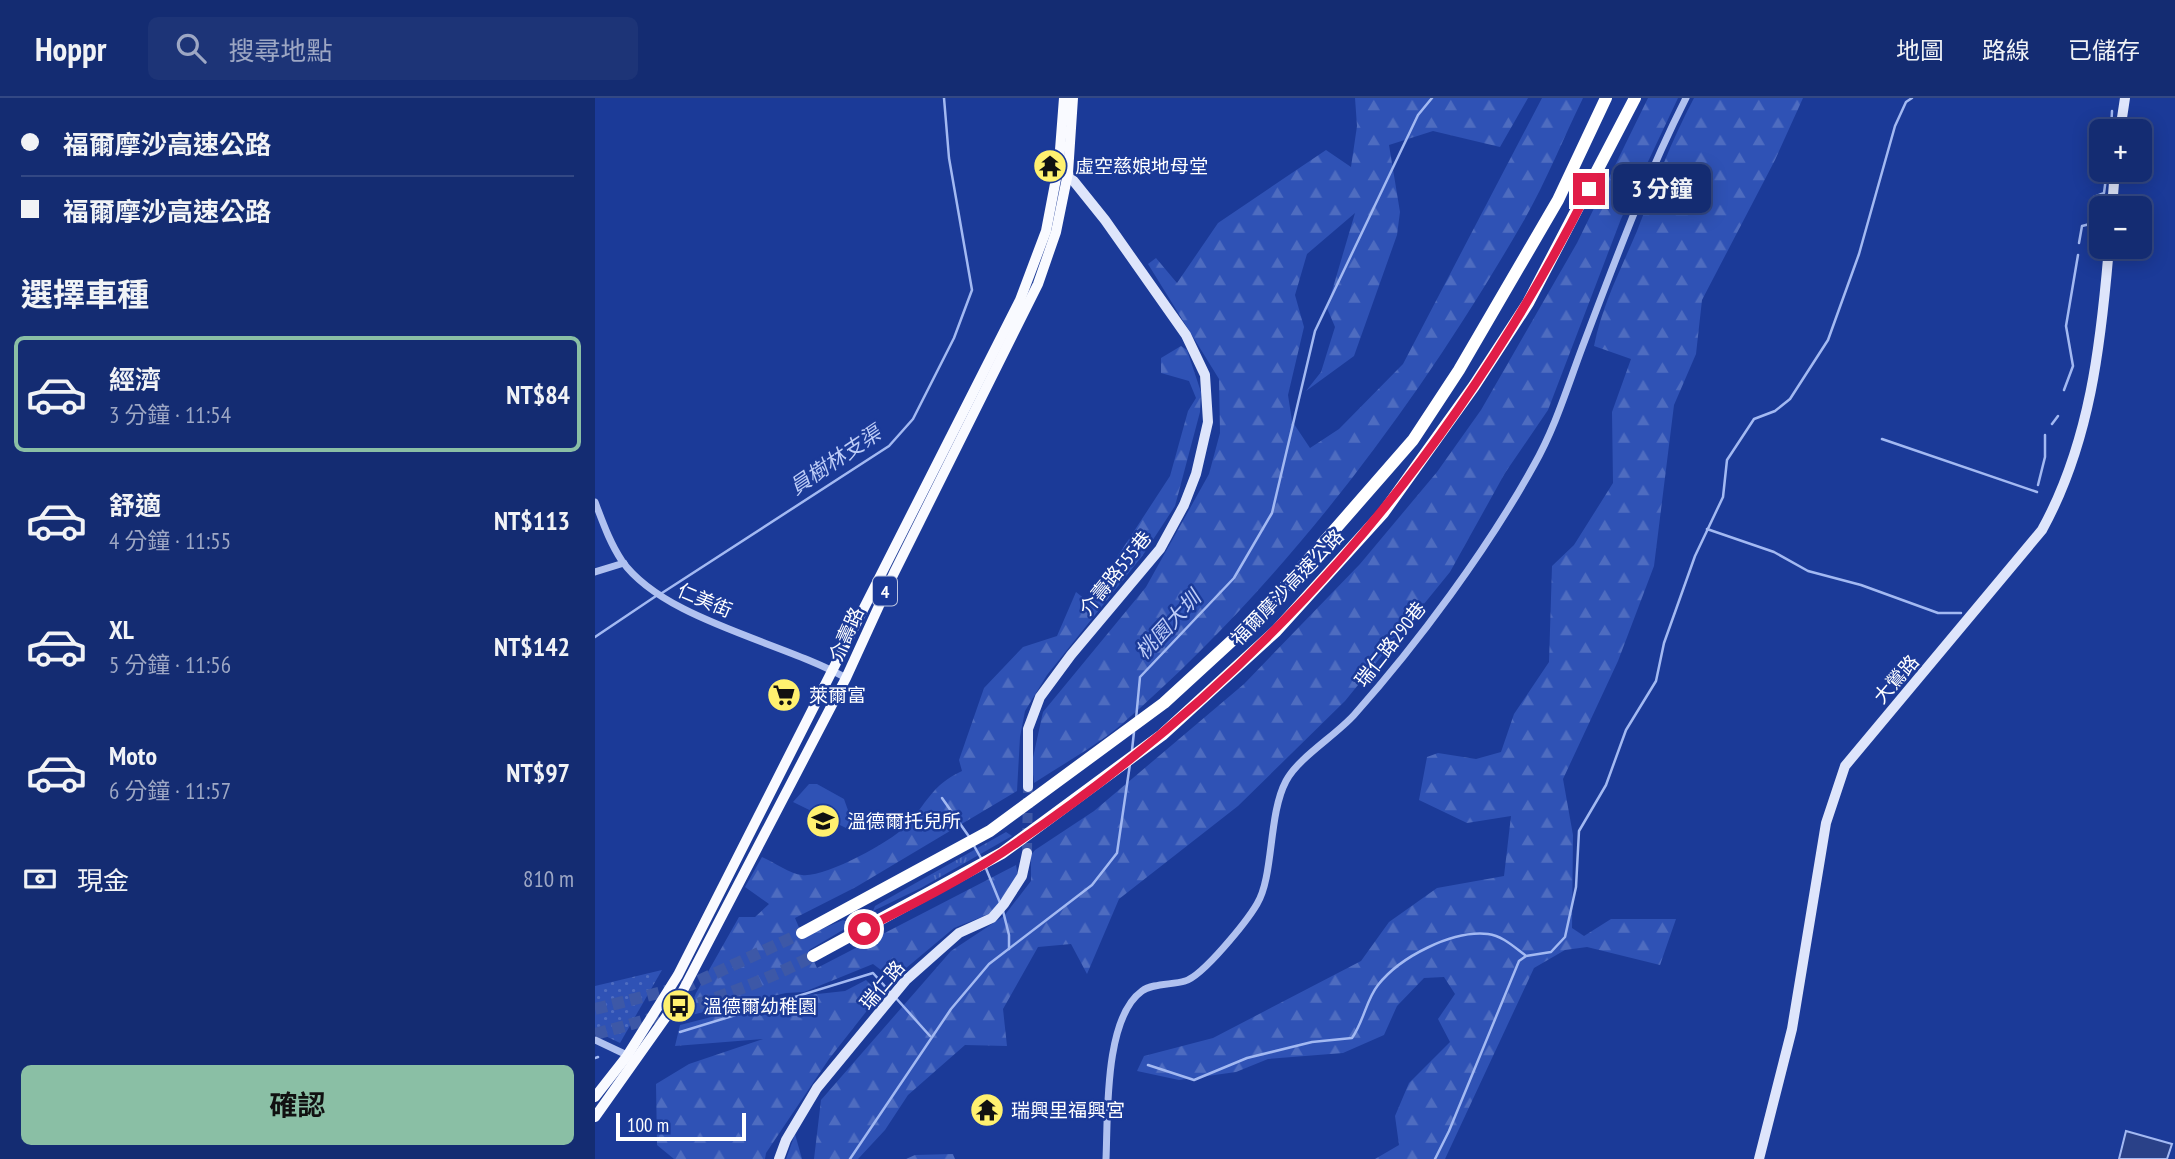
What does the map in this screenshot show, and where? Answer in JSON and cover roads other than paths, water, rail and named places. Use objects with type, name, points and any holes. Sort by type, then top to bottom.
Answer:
[{"type":"highway","name":"福爾摩沙高速公路","points":[[802,933],[972,842],[1090,760],[1164,703],[1261,614],[1412,440],[1459,370],[1558,200],[1606,98]]},
{"type":"highway","name":"福爾摩沙高速公路","points":[[813,956],[983,864],[1087,791],[1162,735],[1276,631],[1383,513],[1429,453],[1528,303],[1635,98]]},
{"type":"highway","points":[[854,906],[864,929]]},
{"type":"main road","name":"介壽路","points":[[595,1117],[632,1058],[678,975],[1020,300],[1046,231],[1059,163],[1064,98]]},
{"type":"main road","name":"介壽路","points":[[595,1097],[632,1058],[678,1000],[846,678],[894,573],[1038,284],[1056,232],[1068,173],[1073,98]]},
{"type":"street","name":"瑞仁路290巷","points":[[1106,1159],[1110,1063],[1126,1010],[1143,990],[1188,981],[1205,970],[1258,903],[1264,885],[1270,838],[1286,781],[1352,717],[1405,653],[1474,559],[1534,466],[1558,417],[1628,228],[1686,98]]},
{"type":"street","points":[[2122,119],[2125,98]]},
{"type":"street","name":"介壽路555巷","points":[[1028,787],[1028,729],[1040,697],[1070,655],[1160,549],[1184,505],[1196,474],[1208,422],[1205,375],[1186,335],[1105,220],[1059,163]]},
{"type":"street","name":"大鶯路","points":[[1759,1159],[1792,1029],[1826,823],[1838,781],[1845,766],[2042,530],[2061,497],[2093,385],[2108,259]]},
{"type":"street","name":"仁美街","points":[[595,502],[608,538],[624,564],[659,595],[846,678]]},
{"type":"street","points":[[595,572],[624,564]]},
{"type":"street","name":"瑞仁路","points":[[779,1159],[786,1140],[817,1088],[906,980],[959,933],[992,918],[1005,904],[1022,876],[1027,853]]},
{"type":"street","points":[[595,1040],[632,1058]]},
{"type":"waterway","name":"員樹林支渠","points":[[662,593],[889,446],[913,419],[954,338],[972,290],[949,158],[944,98]]},
{"type":"waterway","name":"桃園大圳","points":[[1136,719],[1140,677],[1234,578],[1272,513],[1315,331],[1418,115],[1432,98]]},
{"type":"waterway","points":[[1435,1159],[1519,961],[1526,956],[1551,952],[1565,937],[1576,887],[1579,831],[1606,785],[1626,730],[1656,681],[1664,643],[1695,556],[1723,497],[1727,460],[1754,419],[1775,411],[1790,399],[1828,340],[1859,254],[1895,126],[1906,102],[1912,98]]},
{"type":"waterway","points":[[2112,111],[2112,119]]},
{"type":"waterway","points":[[2079,243],[2082,226],[2090,224],[2094,197],[2104,193],[2105,182]]},
{"type":"waterway","points":[[2064,390],[2073,366],[2066,326],[2078,255]]},
{"type":"waterway","points":[[2052,424],[2058,416]]},
{"type":"waterway","points":[[2038,485],[2045,457],[2045,435]]},
{"type":"waterway","points":[[1882,439],[2037,492]]},
{"type":"waterway","points":[[1707,529],[1774,552],[1808,571],[1861,585],[1938,613],[1961,613]]},
{"type":"waterway","name":"員樹林支渠","points":[[595,637],[656,596]]},
{"type":"waterway","name":"桃園大圳","points":[[1132,750],[1134,732]]},
{"type":"waterway","name":"桃園大圳","points":[[850,1159],[951,1009],[989,964],[1092,885],[1117,853],[1130,764]]},
{"type":"waterway","points":[[942,798],[970,838]]},
{"type":"waterway","points":[[973,844],[982,860]]},
{"type":"waterway","points":[[985,866],[1001,905]]},
{"type":"waterway","points":[[1003,911],[1009,935],[1009,949]]},
{"type":"waterway","points":[[1148,1065],[1194,1080],[1247,1058],[1312,1042],[1352,1038],[1374,991],[1388,975],[1428,947],[1459,936],[1493,935],[1525,955]]},
{"type":"waterway","points":[[680,1032],[873,973],[890,992]]},
{"type":"waterway","points":[[895,997],[930,1036]]},
{"type":"tunnel","points":[[1027,853],[1028,787]]},
{"type":"tunnel","points":[[595,1009],[690,985],[802,933]]},
{"type":"tunnel","points":[[595,1034],[707,1001],[761,981],[813,956]]},
{"type":"place","name":"虛空慈娘地母堂","points":[[1050,166]]},
{"type":"place","name":"萊爾富","points":[[784,695]]},
{"type":"place","name":"溫德爾托兒所","points":[[823,821]]},
{"type":"place","name":"溫德爾幼稚園","points":[[679,1006]]},
{"type":"place","name":"瑞興里福興宮","points":[[987,1110]]}]
